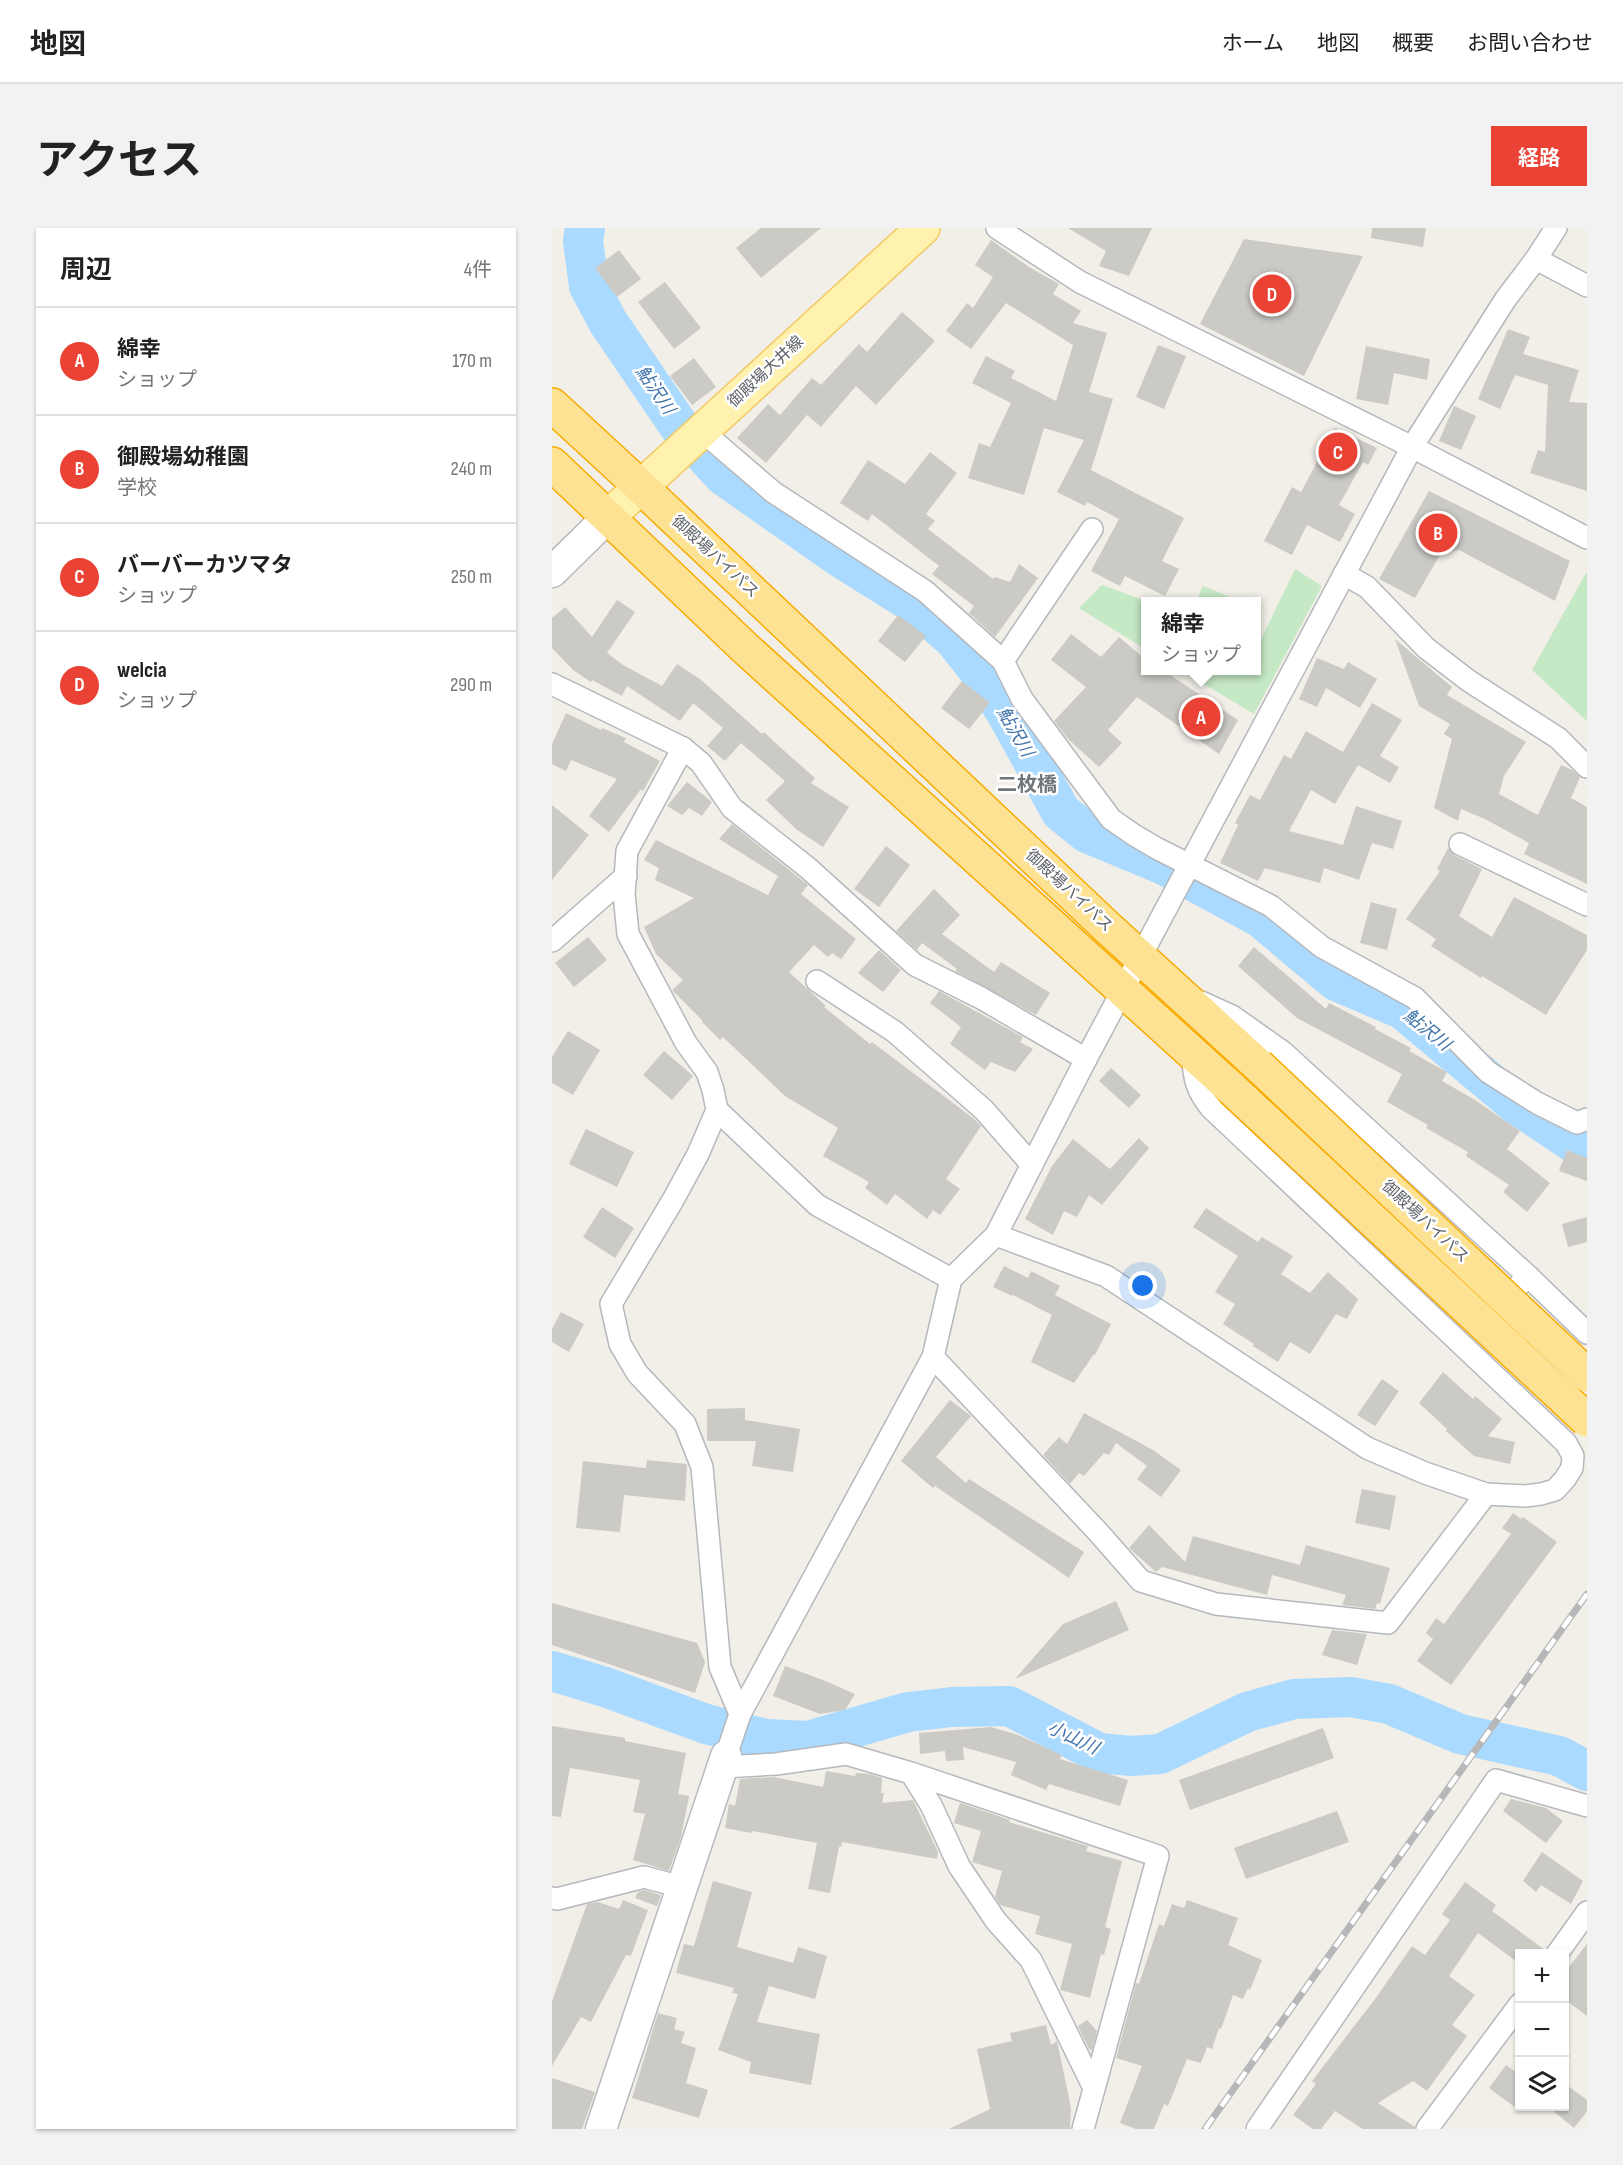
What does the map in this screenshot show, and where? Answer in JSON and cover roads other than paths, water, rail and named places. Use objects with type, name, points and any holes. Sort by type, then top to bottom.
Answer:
[{"type":"highway","name":"御殿場バイパス","points":[[552,405],[1587,1375]]},
{"type":"highway","name":"御殿場バイパス","points":[[552,464],[745,648],[1232,1089],[1587,1420]]},
{"type":"main road","name":"御殿場大井線","points":[[609,516],[923,228]]},
{"type":"street","points":[[996,228],[1080,282],[1412,447],[1587,538]]},
{"type":"street","points":[[601,2129],[740,1714],[933,1357],[951,1279],[996,1235],[1086,1059],[1412,447],[1505,300],[1556,228]]},
{"type":"street","points":[[1536,259],[1587,286]]},
{"type":"street","points":[[702,431],[773,492],[925,591],[1003,661],[1022,699],[1111,819],[1190,867],[1271,906],[1322,947],[1415,998],[1488,1072],[1537,1103],[1577,1123],[1587,1119]]},
{"type":"street","points":[[552,572],[609,516]]},
{"type":"street","points":[[1003,661],[1092,529]]},
{"type":"street","points":[[1344,574],[1367,587],[1426,648],[1469,681],[1558,738],[1587,767]]},
{"type":"street","points":[[552,684],[683,748],[701,763],[732,808],[808,868],[915,965],[981,998],[1086,1059]]},
{"type":"street","points":[[683,748],[627,850],[624,894],[628,934],[686,1043],[706,1072],[717,1110],[698,1154],[673,1200],[611,1304],[620,1344],[638,1373],[685,1424],[702,1467],[720,1667],[740,1714]]},
{"type":"street","points":[[1460,844],[1587,905]]},
{"type":"street","points":[[552,941],[626,876]]},
{"type":"street","points":[[817,981],[895,1032],[984,1110],[1032,1165]]},
{"type":"street","points":[[1176,990],[1232,1016],[1283,1052],[1528,1276],[1587,1333]]},
{"type":"street","points":[[996,1235],[1106,1276],[1366,1448],[1425,1473],[1486,1494],[1525,1496],[1555,1490],[1572,1468],[1573,1456],[1566,1443],[1211,1108],[1201,1096],[1195,1081],[1192,1053]]},
{"type":"street","points":[[717,1110],[817,1205],[951,1279]]},
{"type":"street","points":[[1461,1344],[1528,1276]]},
{"type":"street","points":[[1494,1311],[1587,1398]]},
{"type":"street","points":[[933,1357],[1098,1532],[1141,1581],[1216,1604],[1388,1623],[1486,1494]]},
{"type":"street","points":[[725,1762],[776,1764],[846,1754],[911,1773],[1158,1856],[1083,2129]]},
{"type":"street","points":[[911,1773],[931,1805],[959,1866],[996,1921],[1031,1960],[1094,2088]]},
{"type":"street","points":[[1257,2129],[1496,1780],[1587,1806]]},
{"type":"street","points":[[552,1898],[557,1899],[644,1877],[682,1887]]},
{"type":"street","points":[[1560,1949],[1587,1912]]},
{"type":"street","points":[[1427,2129],[1515,2011]]},
{"type":"waterway","name":"鮎沢川","points":[[585,228],[583,241],[589,286],[608,322],[681,429],[724,476],[838,556],[910,601],[954,639],[980,672],[1007,714],[1061,812],[1087,833],[1164,865],[1261,918],[1336,981],[1402,1009],[1516,1104],[1574,1143],[1587,1148]]},
{"type":"waterway","name":"小山川","points":[[552,1671],[605,1687],[706,1724],[766,1739],[808,1741],[908,1712],[952,1707],[1009,1706],[1099,1753],[1132,1756],[1160,1754],[1247,1712],[1294,1699],[1351,1697],[1389,1704],[1460,1734],[1559,1756],[1587,1771]]},
{"type":"railway","points":[[1205,2129],[1587,1594]]},
{"type":"place","name":"welcia","points":[[1272,294]]},
{"type":"place","name":"バーバーカツマタ","points":[[1338,452]]},
{"type":"place","name":"御殿場幼稚園","points":[[1438,533]]},
{"type":"place","name":"綿幸","points":[[1201,717]]},
{"type":"district","name":"二枚橋","points":[[1027,785]]}]
